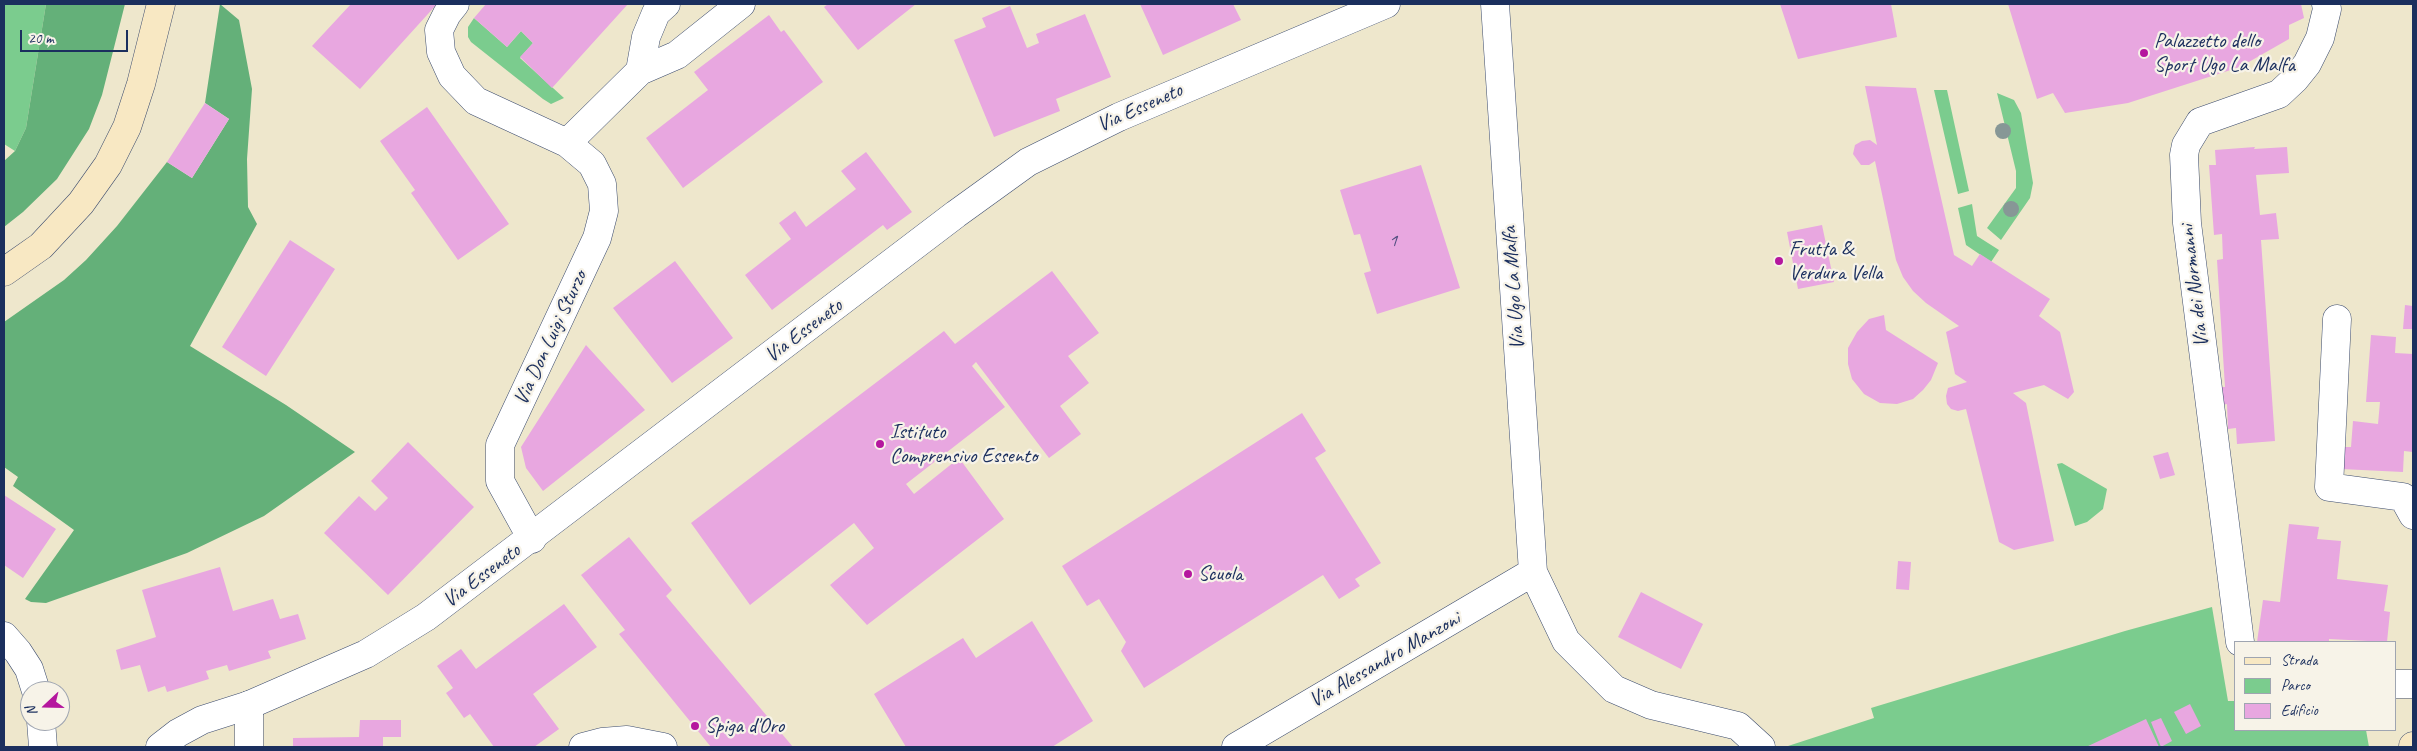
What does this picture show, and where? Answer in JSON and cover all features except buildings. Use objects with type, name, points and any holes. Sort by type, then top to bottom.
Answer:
[{"type":"main road","points":[[4,272],[41,246],[81,203],[108,165],[130,119],[141,84],[161,4]]},
{"type":"street","name":"Via Don Luigi Sturzo","points":[[455,4],[446,14],[439,30],[441,52],[452,76],[476,101],[567,143],[592,164],[602,184],[604,211],[597,238],[500,445],[500,481],[532,539]]},
{"type":"street","points":[[640,71],[646,37],[656,13],[666,4]]},
{"type":"street","points":[[567,143],[640,71],[677,55],[741,4]]},
{"type":"street","name":"Via Esseneto","points":[[160,747],[178,733],[202,720],[249,705],[366,654],[390,641],[426,617],[532,539],[956,214],[1028,162],[1119,117],[1386,4]]},
{"type":"street","name":"Via Ugo La Malfa","points":[[1495,4],[1533,572]]},
{"type":"street","name":"Via dei Normanni","points":[[2240,641],[2187,223],[2184,155],[2186,145],[2200,122],[2279,94],[2295,79],[2307,64],[2320,38],[2327,10],[2326,4]]},
{"type":"street","points":[[2337,319],[2329,487],[2403,497],[2413,515]]},
{"type":"street","points":[[1533,572],[1566,641],[1614,689],[1651,705],[1738,726],[1761,747]]},
{"type":"street","name":"Via Alessandro Manzoni","points":[[1236,747],[1533,572]]},
{"type":"street","points":[[4,636],[29,669],[33,681]]},
{"type":"street","points":[[2397,684],[2413,684]]},
{"type":"street","points":[[249,705],[249,747]]},
{"type":"street","points":[[42,731],[43,747]]},
{"type":"street","points":[[582,747],[602,742],[627,740],[664,747]]},
{"type":"green space","points":[[4,4],[46,4],[26,128],[15,151],[4,144]]},
{"type":"green space","points":[[46,4],[125,4],[102,95],[89,129],[57,179],[23,212],[4,227],[4,161],[15,151],[26,128]]},
{"type":"green space","points":[[220,4],[239,20],[252,89],[247,159],[248,207],[257,224],[190,346],[286,405],[355,452],[264,516],[187,553],[46,603],[31,602],[25,599],[74,530],[13,486],[18,477],[4,467],[4,322],[64,280],[86,260],[117,226],[167,162],[192,178],[229,119],[205,103]]},
{"type":"green space","points":[[474,18],[507,47],[521,31],[533,43],[520,58],[564,98],[551,104],[471,42],[468,37],[468,27]]},
{"type":"green space","points":[[1934,90],[1947,90],[1969,191],[1958,194]]},
{"type":"green space","points":[[1997,93],[2014,100],[2021,113],[2033,183],[2030,198],[2001,240],[1987,228],[2016,188],[2016,171]]},
{"type":"green space","points":[[1972,204],[1977,236],[1999,250],[1991,262],[1966,245],[1958,208]]},
{"type":"green space","points":[[2062,463],[2107,489],[2103,509],[2087,522],[2075,526],[2057,464]]},
{"type":"green space","points":[[2212,607],[2228,701],[2234,701],[2234,731],[2366,731],[2369,747],[1788,746],[1874,718],[1871,708],[2125,631]]},
{"type":"place","name":"Palazzetto dello Sport Ugo La Malfa","points":[[2144,53]]},
{"type":"place","name":"Frutta & Verdura Vella","points":[[1779,261]]},
{"type":"place","name":"Istituto Comprensivo Essento","points":[[880,444]]},
{"type":"place","name":"Scuola","points":[[1188,574]]},
{"type":"place","name":"Spiga d'Oro","points":[[695,726]]}]
